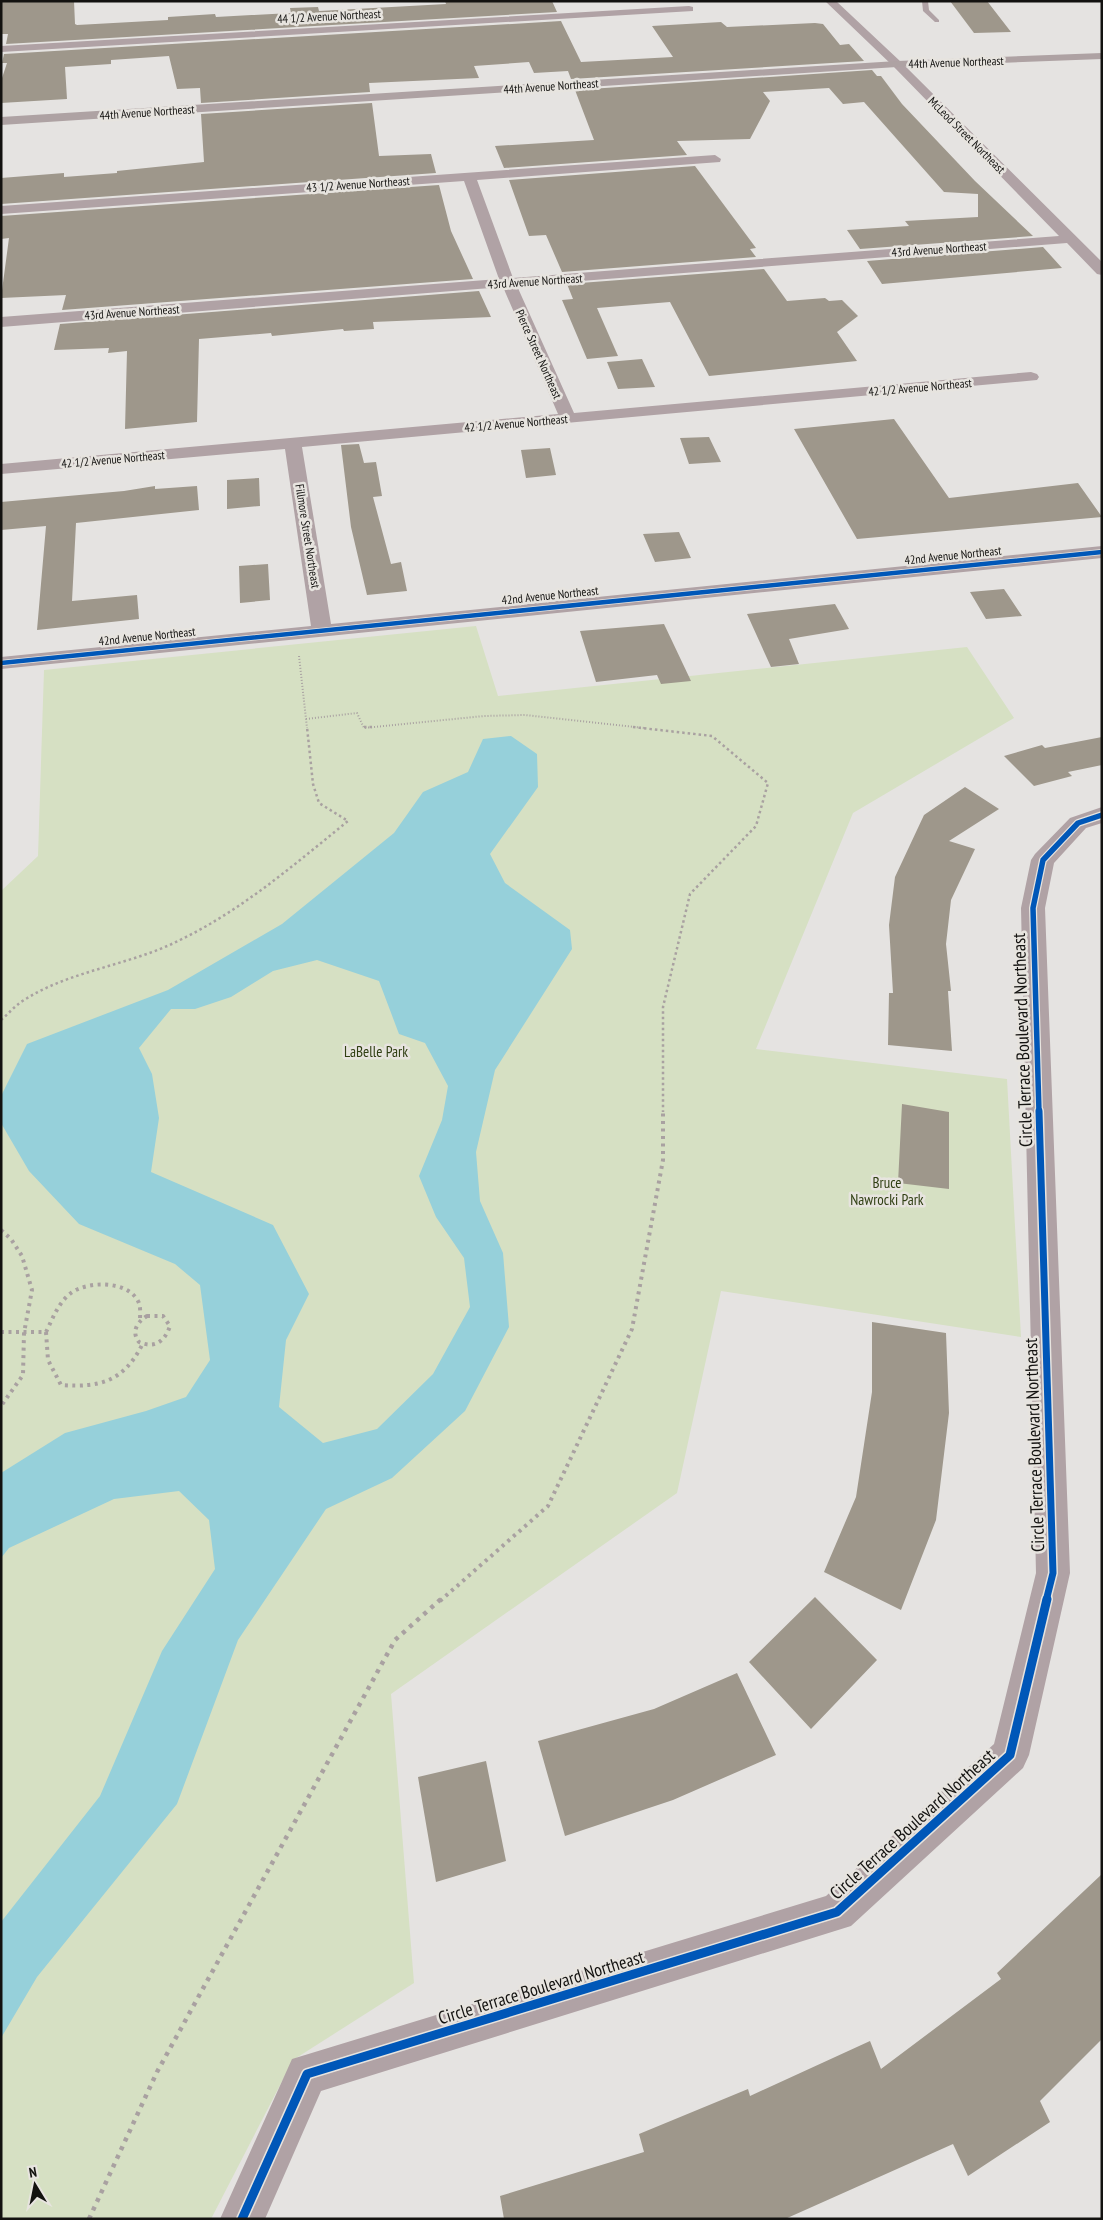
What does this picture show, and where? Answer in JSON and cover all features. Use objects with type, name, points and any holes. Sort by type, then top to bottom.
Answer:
[{"type":"street","points":[[611,1],[619,13]]},
{"type":"street","name":"McLeod Street Northeast","points":[[830,1],[896,64],[1102,271]]},
{"type":"street","name":"44 1/2 Avenue Northeast","points":[[1,49],[689,9]]},
{"type":"street","name":"44th Avenue Northeast","points":[[1,121],[896,64],[1102,56]]},
{"type":"street","name":"43 1/2 Avenue Northeast","points":[[1,210],[715,159]]},
{"type":"street","name":"Pierce Street Northeast","points":[[469,176],[508,283],[568,418]]},
{"type":"street","name":"43rd Avenue Northeast","points":[[1,322],[1069,239]]},
{"type":"street","name":"42 1/2 Avenue Northeast","points":[[1,469],[1031,377]]},
{"type":"street","name":"Fillmore Street Northeast","points":[[293,443],[322,629]]},
{"type":"street","name":"42nd Avenue Northeast","points":[[1,663],[322,629],[1102,552]]},
{"type":"street","name":"Circle Terrace Boulevard Northeast","points":[[242,2219],[307,2074],[837,1912],[1010,1755],[1053,1573],[1033,908],[1043,860],[1078,822],[1102,815]]},
{"type":"lane","points":[[925,1],[926,11],[937,22]]},
{"type":"path","points":[[1,1020],[21,1002],[56,985],[180,940],[265,888],[348,821],[320,803],[313,784],[296,632]]},
{"type":"path","points":[[89,2219],[157,2072],[395,1640],[548,1506],[632,1329],[663,1160],[663,1008],[690,894],[756,826],[768,783],[712,736],[525,715],[484,716],[364,728],[357,713],[306,719]]},
{"type":"path","points":[[1,1230],[11,1239],[22,1256],[32,1290],[24,1333],[23,1375],[1,1406]]},
{"type":"path","points":[[140,1320],[138,1301],[127,1291],[107,1284],[89,1286],[74,1292],[59,1305],[46,1332],[44,1352],[50,1371],[61,1385],[82,1388],[113,1379],[129,1369],[142,1345]]},
{"type":"path","points":[[155,1314],[163,1316],[170,1326],[165,1340],[158,1344],[142,1345],[134,1334],[135,1326],[140,1320],[155,1314]]},
{"type":"path","points":[[1,1332],[46,1332]]},
{"type":"green space","name":"LaBelle Park","points":[[476,626],[498,696],[967,647],[1014,718],[853,813],[756,1049],[1007,1079],[1021,1337],[721,1291],[677,1493],[391,1694],[414,1983],[293,2060],[211,2219],[1,2219],[1,891],[38,856],[44,670]]},
{"type":"water","points":[[511,736],[537,754],[538,787],[490,854],[505,883],[570,930],[572,949],[495,1070],[476,1152],[480,1201],[503,1253],[509,1327],[465,1411],[392,1478],[326,1509],[238,1640],[177,1804],[37,1977],[1,2038],[1,1922],[100,1796],[162,1651],[215,1569],[209,1520],[179,1491],[114,1499],[9,1548],[1,1558],[1,1473],[65,1433],[146,1411],[186,1397],[210,1360],[200,1285],[175,1264],[79,1224],[29,1171],[1,1123],[1,1096],[27,1044],[168,990],[282,924],[394,833],[423,792],[468,772],[483,739]],"holes":[[[317,960],[379,981],[399,1034],[425,1043],[448,1086],[442,1120],[419,1176],[436,1217],[464,1258],[470,1307],[433,1374],[377,1429],[323,1443],[279,1407],[286,1340],[309,1294],[273,1225],[151,1172],[159,1118],[152,1074],[139,1048],[171,1009],[195,1009],[231,997],[273,971]]]},
{"type":"building","points":[[1,1],[74,1],[75,24],[77,25],[168,20],[168,17],[215,14],[216,17],[291,13],[290,8],[318,7],[319,11],[446,4],[445,1],[552,1],[557,12],[6,44],[8,34],[1,34]]},
{"type":"building","points":[[950,1],[987,1],[1011,32],[974,33]]},
{"type":"building","points":[[561,21],[581,62],[673,57],[652,26],[721,22],[727,27],[823,24],[840,45],[849,44],[864,61],[571,79],[568,71],[534,73],[529,62],[474,66],[479,78],[369,83],[370,92],[201,103],[200,88],[177,89],[169,56],[111,60],[111,64],[65,67],[67,99],[1,103],[1,81],[7,63],[2,63],[4,54]]},
{"type":"building","points":[[872,70],[877,76],[881,76],[902,104],[975,181],[1033,236],[860,249],[847,230],[909,226],[905,221],[978,217],[978,194],[944,192],[864,102],[843,104],[829,88],[763,92],[770,101],[750,139],[677,141],[687,155],[504,168],[495,146],[594,140],[575,90]]},
{"type":"building","points":[[372,103],[379,156],[431,154],[436,173],[1,204],[1,178],[64,173],[64,177],[117,173],[117,171],[204,162],[201,114]]},
{"type":"building","points":[[695,166],[756,248],[750,249],[756,257],[562,272],[546,235],[529,236],[509,180]]},
{"type":"building","points":[[439,185],[451,231],[473,279],[62,310],[66,295],[1,298],[9,238],[1,239],[1,216]]},
{"type":"building","points":[[1043,247],[1062,268],[882,284],[867,261]]},
{"type":"building","points":[[764,269],[787,301],[825,298],[829,301],[842,300],[858,316],[837,332],[857,361],[709,376],[670,302],[597,308],[618,356],[587,359],[562,300],[573,299],[567,284]]},
{"type":"building","points":[[479,291],[491,317],[373,322],[374,329],[344,331],[343,329],[272,336],[271,333],[199,339],[197,422],[125,429],[127,351],[108,353],[109,348],[54,350],[60,324]]},
{"type":"building","points":[[642,359],[655,387],[618,389],[607,362]]},
{"type":"building","points":[[894,419],[949,498],[1078,483],[1102,517],[857,539],[794,429]]},
{"type":"building","points":[[709,437],[721,462],[689,464],[680,438]]},
{"type":"building","points":[[359,444],[364,463],[376,462],[382,496],[373,497],[391,564],[401,562],[407,591],[367,595],[351,527],[341,445]]},
{"type":"building","points":[[550,448],[556,475],[526,478],[521,450]]},
{"type":"building","points":[[259,478],[260,506],[227,509],[227,480]]},
{"type":"building","points":[[155,486],[155,489],[197,486],[199,510],[76,523],[72,601],[137,595],[139,619],[37,630],[46,526],[1,530],[1,502],[124,491]]},
{"type":"building","points":[[679,532],[691,558],[655,562],[643,534]]},
{"type":"building","points":[[268,564],[270,600],[240,603],[239,566]]},
{"type":"building","points":[[1004,589],[1022,616],[986,619],[970,592]]},
{"type":"building","points":[[835,604],[849,629],[789,639],[799,664],[771,667],[747,614]]},
{"type":"building","points":[[664,624],[691,681],[661,684],[657,675],[596,682],[580,631]]},
{"type":"building","points":[[1102,737],[1102,765],[1068,772],[1072,776],[1034,786],[1004,756],[1042,745],[1045,748]]},
{"type":"building","points":[[965,787],[999,809],[949,841],[975,849],[951,900],[946,944],[951,991],[948,991],[952,1051],[888,1045],[889,993],[893,993],[889,925],[895,877],[924,815]]},
{"type":"building","points":[[902,1104],[949,1112],[949,1189],[898,1183]]},
{"type":"building","points":[[872,1322],[946,1333],[949,1413],[936,1520],[901,1610],[824,1572],[856,1497],[872,1392]]},
{"type":"building","points":[[815,1597],[877,1660],[811,1729],[749,1662]]},
{"type":"building","points":[[737,1673],[776,1755],[673,1800],[565,1836],[538,1741],[654,1709]]},
{"type":"building","points":[[486,1761],[506,1861],[436,1882],[418,1777]]},
{"type":"building","points":[[1102,1874],[1102,2039],[1040,2101],[1050,2122],[968,2176],[953,2144],[785,2219],[504,2219],[500,2196],[644,2152],[639,2134],[748,2089],[750,2096],[870,2041],[881,2069],[1001,1979],[997,1973]]},
{"type":"cycle path","points":[[1,663],[1102,552]]},
{"type":"cycle path","points":[[242,2219],[307,2074],[837,1912],[1010,1755],[1053,1573],[1033,908],[1043,860],[1078,823],[1102,815]]},
{"type":"park label","name":"Bruce Nawrocki Park","points":[[887,1190]]}]
